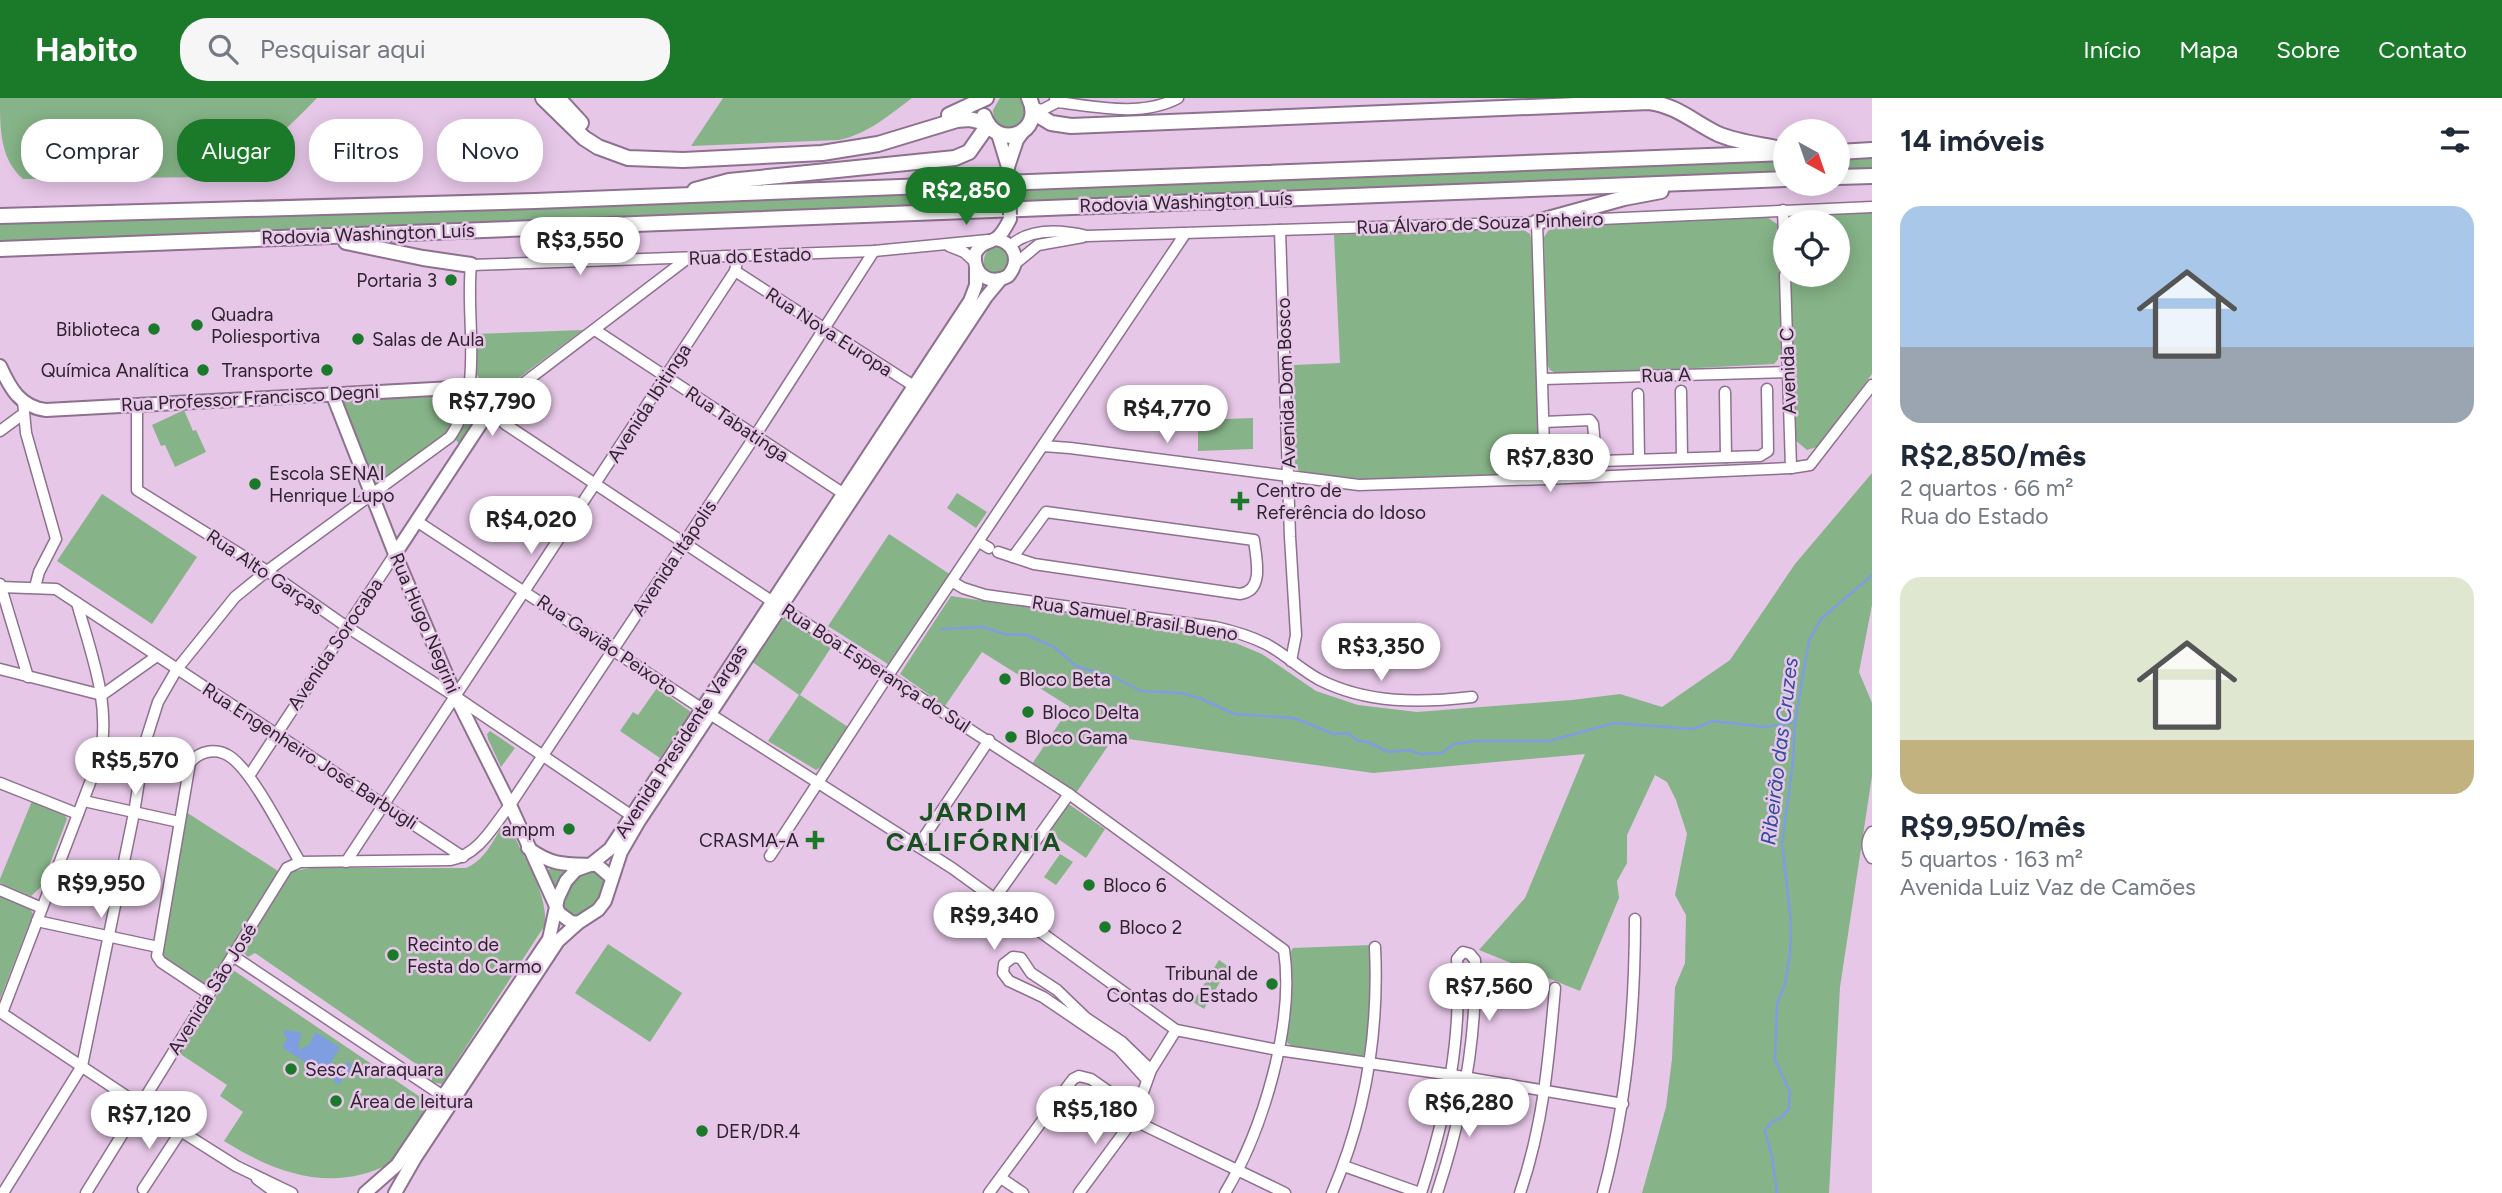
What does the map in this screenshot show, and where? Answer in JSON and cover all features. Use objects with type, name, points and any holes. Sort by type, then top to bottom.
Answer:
[{"type":"highway","points":[[543,98],[584,138],[598,147],[628,158],[683,160],[822,153],[878,144],[957,120],[969,119],[1016,135],[1026,129],[1031,106],[1051,123],[1071,126],[1649,102],[1665,104],[1716,133],[1773,149]]},
{"type":"highway","points":[[558,98],[598,137],[613,145],[646,153],[799,148],[860,141],[961,111],[987,98]]},
{"type":"highway","points":[[987,98],[984,107],[991,127]]},
{"type":"highway","points":[[670,196],[729,181],[955,159],[969,152],[991,127]]},
{"type":"highway","points":[[1850,151],[1872,150]]},
{"type":"highway","name":"Rodovia Washington Luís","points":[[0,216],[670,196],[1773,152]]},
{"type":"highway","points":[[1850,177],[1872,176]]},
{"type":"highway","name":"Rodovia Washington Luís","points":[[0,249],[1773,179]]},
{"type":"highway","points":[[1537,222],[1636,195],[1748,180]]},
{"type":"highway","points":[[254,239],[321,239],[471,265]]},
{"type":"main road","points":[[991,127],[1008,169]]},
{"type":"main road","points":[[1010,217],[1006,227],[978,248],[975,265],[987,279],[1008,276],[1015,264],[1010,245],[1011,234],[1008,169],[1017,140],[1026,129]]},
{"type":"main road","points":[[992,239],[1010,245]]},
{"type":"main road","name":"Avenida Presidente Vargas","points":[[365,1193],[397,1165],[549,939],[556,907],[566,881],[576,870],[590,865],[610,849],[635,818],[919,389],[970,301],[976,285],[975,265]]},
{"type":"main road","name":"Avenida Presidente Vargas","points":[[777,605],[844,495],[1001,279]]},
{"type":"main road","points":[[0,366],[23,408]]},
{"type":"main road","name":"Rua Professor Francisco Degni","points":[[23,408],[46,410],[471,387]]},
{"type":"main road","name":"Rua Boa Esperança do Sul","points":[[471,387],[483,396],[491,408]]},
{"type":"main road","name":"Rua Hugo Negrini","points":[[332,393],[395,554],[456,697],[556,907]]},
{"type":"main road","name":"Avenida Sorocaba","points":[[395,554],[491,408]]},
{"type":"main road","points":[[389,538],[405,540]]},
{"type":"main road","name":"Avenida Presidente Vargas","points":[[395,1193],[415,1158],[558,941],[578,923],[589,918],[605,901],[635,818]]},
{"type":"main road","points":[[528,848],[555,863],[597,865],[612,878]]},
{"type":"main road","points":[[556,907],[564,918],[578,923]]},
{"type":"street","points":[[1097,98],[1110,108]]},
{"type":"street","points":[[1031,106],[1042,110],[1059,99],[1110,108],[1152,108],[1178,98]]},
{"type":"street","name":"Rua Álvaro de Souza Pinheiro","points":[[1783,210],[1872,207]]},
{"type":"street","name":"Rua Álvaro de Souza Pinheiro","points":[[1015,264],[1038,246],[1087,236],[1537,222],[1773,210]]},
{"type":"street","points":[[1537,222],[1545,479]]},
{"type":"street","name":"Avenida Dom Bosco","points":[[1280,230],[1296,635],[1292,661]]},
{"type":"street","name":"Rua Álvaro de Souza Pinheiro","points":[[1010,245],[1024,236],[1042,232],[1068,232],[1087,236]]},
{"type":"street","points":[[771,856],[887,677],[1185,234]]},
{"type":"street","name":"Rua do Estado","points":[[471,265],[874,251],[992,239]]},
{"type":"street","points":[[945,245],[964,252],[975,265]]},
{"type":"street","name":"Avenida Itápolis","points":[[463,857],[480,844],[542,757],[874,251]]},
{"type":"street","name":"Avenida Ibitinga","points":[[346,862],[667,377],[735,271],[738,257]]},
{"type":"street","points":[[491,408],[688,258]]},
{"type":"street","points":[[5,1190],[82,1066],[134,813],[145,743],[158,702],[177,669],[235,597],[267,570],[450,437],[461,419],[471,387],[471,265]]},
{"type":"street","name":"Rua Nova Europa","points":[[735,271],[919,389]]},
{"type":"street","name":"Avenida C","points":[[1785,287],[1791,468]]},
{"type":"street","name":"Rua Tabatinga","points":[[595,330],[844,495]]},
{"type":"street","name":"Rua A","points":[[1543,379],[1788,372]]},
{"type":"street","points":[[1043,446],[1359,485],[1791,468],[1810,465],[1872,384]]},
{"type":"street","name":"Rua Professor Francisco Degni","points":[[471,387],[520,386]]},
{"type":"street","points":[[1544,422],[1590,420],[1593,424],[1597,460],[1760,456],[1768,451],[1767,389]]},
{"type":"street","points":[[1681,391],[1682,458]]},
{"type":"street","points":[[1725,391],[1726,457]]},
{"type":"street","points":[[1638,394],[1639,460]]},
{"type":"street","name":"Rua Alto Garças","points":[[136,404],[137,490],[267,570],[347,628],[456,697],[635,818]]},
{"type":"street","points":[[0,431],[23,408]]},
{"type":"street","points":[[23,408],[56,539],[39,572],[35,587]]},
{"type":"street","name":"Rua Boa Esperança do Sul","points":[[491,408],[505,424],[684,544],[1069,794],[1284,950],[1287,969],[1278,1050]]},
{"type":"street","points":[[979,542],[993,550],[1013,557],[1034,564],[1240,594],[1254,588],[1257,579],[1254,540],[1046,512],[1013,557]]},
{"type":"street","name":"Rua Gavião Peixoto","points":[[418,522],[706,712],[996,898],[1176,1030]]},
{"type":"street","name":"Avenida Sorocaba","points":[[249,776],[395,554]]},
{"type":"street","name":"Rua Samuel Brasil Bueno","points":[[953,582],[974,593],[985,595],[1224,629],[1243,634],[1268,645],[1318,679],[1356,694],[1397,701],[1443,701],[1472,696]]},
{"type":"street","points":[[0,585],[28,677]]},
{"type":"street","name":"Rua Engenheiro José Barbugli","points":[[0,585],[56,589],[463,857]]},
{"type":"street","points":[[77,603],[102,695],[105,729],[101,754],[1,1012],[141,1106],[253,1175],[261,1186],[276,1193]]},
{"type":"street","points":[[0,669],[102,695],[157,656]]},
{"type":"street","points":[[918,846],[989,740]]},
{"type":"street","points":[[209,994],[161,962],[158,952],[190,763],[196,755],[208,751],[221,752],[233,758],[249,776],[300,862],[450,860],[463,857]]},
{"type":"street","points":[[0,783],[78,814]]},
{"type":"street","points":[[996,898],[1069,794]]},
{"type":"street","points":[[84,801],[179,822]]},
{"type":"street","points":[[1872,832],[1867,841],[1872,858]]},
{"type":"street","name":"Avenida São José","points":[[86,1193],[287,868],[300,862]]},
{"type":"street","points":[[0,890],[42,908]]},
{"type":"street","points":[[1604,1193],[1623,1104],[1634,1006],[1635,919]]},
{"type":"street","points":[[37,921],[109,937],[158,952]]},
{"type":"street","points":[[1332,1193],[1361,1113],[1370,1064],[1375,1023],[1375,947]]},
{"type":"street","points":[[1344,1166],[1421,1193],[1434,1153],[1452,1074],[1457,1045],[1457,959],[1463,952],[1473,956],[1475,965],[1472,1039],[1452,1144],[1437,1193]]},
{"type":"street","points":[[233,956],[443,1096]]},
{"type":"street","points":[[1084,1020],[1070,1002],[1031,973],[1021,958],[1013,957],[1006,961],[1003,968],[1005,977],[1084,1020],[1120,1045],[1149,1075]]},
{"type":"street","points":[[1520,1193],[1536,1136],[1545,1090],[1555,988]]},
{"type":"street","points":[[1079,1193],[1134,1115],[1149,1075],[1176,1030],[1278,1050],[1452,1074],[1623,1104]]},
{"type":"street","points":[[1225,1193],[1239,1171],[1263,1112],[1278,1050]]},
{"type":"street","points":[[989,1193],[1069,1083],[1079,1076],[1091,1079],[1134,1115],[1285,1193]]},
{"type":"street","points":[[143,1189],[181,1131]]},
{"type":"street","points":[[1001,1178],[1023,1193]]},
{"type":"street","points":[[261,1186],[292,1193]]},
{"type":"green space","points":[[0,98],[317,98],[295,120],[177,119],[177,177],[163,178],[163,119],[21,119],[21,177],[6,153],[1,132]]},
{"type":"green space","points":[[723,98],[912,98],[869,129],[839,140],[691,146]]},
{"type":"green space","points":[[1000,98],[1022,98],[1029,114],[1016,130],[1003,127],[995,120],[993,110]]},
{"type":"green space","points":[[1872,154],[1872,171],[1850,172],[1850,155]]},
{"type":"green space","points":[[1773,157],[1773,174],[0,245],[0,220]]},
{"type":"green space","points":[[1872,212],[1872,374],[1817,447],[1807,450],[1795,440],[1791,287],[1850,287],[1850,213]]},
{"type":"green space","points":[[1767,217],[1773,221],[1773,287],[1780,287],[1782,355],[1774,364],[1560,375],[1550,370],[1547,364],[1544,237],[1548,231],[1559,225]]},
{"type":"green space","points":[[1519,227],[1530,234],[1532,244],[1540,455],[1535,470],[1526,474],[1362,479],[1302,473],[1295,467],[1294,365],[1340,363],[1334,235]]},
{"type":"green space","points":[[1001,243],[1014,256],[1000,278],[984,270],[984,265],[989,250]]},
{"type":"green space","points":[[583,330],[516,380],[482,382],[475,372],[473,334]]},
{"type":"green space","points":[[167,368],[167,374],[129,374],[116,377],[114,374],[117,371],[162,371]]},
{"type":"green space","points":[[464,391],[459,414],[448,432],[379,483],[374,483],[340,402],[343,399]]},
{"type":"green space","points":[[479,395],[484,410],[462,447],[455,439],[468,420],[471,398]]},
{"type":"green space","points":[[184,410],[206,452],[175,467],[165,445],[161,446],[152,425]]},
{"type":"green space","points":[[1253,418],[1253,449],[1198,451],[1198,420]]},
{"type":"green space","points":[[1872,473],[1872,605],[1859,672],[1872,703],[1872,776],[1840,987],[1829,1193],[1642,1193],[1666,1107],[1672,1059],[1675,987],[1685,963],[1686,915],[1675,895],[1687,834],[1667,782],[1655,775],[1627,835],[1627,863],[1617,881],[1619,898],[1580,991],[1479,950],[1525,898],[1585,754],[1373,773],[1114,737],[1076,793],[1032,764],[1070,707],[982,652],[945,706],[900,674],[951,596],[1221,637],[1262,654],[1316,691],[1358,705],[1417,712],[1620,694],[1662,707],[1730,660],[1795,564]]},
{"type":"green space","points":[[957,493],[987,512],[976,528],[947,508]]},
{"type":"green space","points":[[102,494],[197,557],[152,624],[57,561]]},
{"type":"green space","points":[[889,534],[951,575],[891,666],[828,626]]},
{"type":"green space","points":[[784,615],[832,646],[800,695],[848,727],[821,767],[816,770],[768,741],[799,695],[751,661]]},
{"type":"green space","points":[[657,688],[691,712],[660,758],[620,731],[633,712],[638,715]]},
{"type":"green space","points":[[490,731],[515,748],[501,767],[488,739],[487,734]]},
{"type":"green space","points":[[32,801],[63,812],[67,819],[41,887],[31,896],[0,883],[0,879]]},
{"type":"green space","points":[[1067,803],[1105,829],[1086,858],[1048,832]]},
{"type":"green space","points":[[186,812],[278,871],[208,986],[166,960],[162,952]]},
{"type":"green space","name":"Recinto de Festa do Carmo","points":[[503,825],[507,825],[513,833],[535,878],[543,901],[545,925],[442,1084],[432,1082],[432,1075],[255,953],[248,957],[242,951],[290,872],[310,868],[466,868],[483,856]]},
{"type":"green space","points":[[1060,854],[1073,862],[1056,885],[1044,877]]},
{"type":"green space","points":[[551,868],[568,871],[555,892],[547,871]]},
{"type":"green space","points":[[594,870],[607,884],[599,903],[579,918],[569,916],[561,906],[562,894],[577,874]]},
{"type":"green space","points":[[0,896],[29,907],[33,914],[0,999]]},
{"type":"green space","points":[[608,944],[682,993],[650,1042],[575,993]]},
{"type":"green space","points":[[1372,945],[1370,1024],[1365,1054],[1361,1057],[1293,1047],[1285,1041],[1289,955],[1293,948]]},
{"type":"green space","points":[[1219,960],[1229,967],[1204,1009],[1193,1002]]},
{"type":"green space","name":"Sesc Araraquara","points":[[233,970],[429,1103],[391,1163],[349,1177],[307,1176],[265,1163],[224,1141],[243,1112],[220,1096],[227,1085],[179,1053]]},
{"type":"water","points":[[287,1030],[302,1033],[299,1051],[308,1046],[316,1032],[340,1048],[332,1060],[330,1072],[348,1062],[351,1064],[349,1075],[339,1085],[333,1075],[323,1074],[282,1047],[287,1039],[283,1032]]},
{"type":"waterway","name":"Ribeirão das Cruzes","points":[[1777,1193],[1765,1131],[1770,1123],[1782,1117],[1789,1108],[1790,1092],[1775,1060],[1777,1004],[1785,984],[1790,953],[1791,923],[1782,843],[1793,762],[1795,722],[1809,640],[1822,618],[1872,575]]},
{"type":"waterway","points":[[942,629],[983,627],[1004,634],[1027,635],[1054,647],[1076,666],[1116,678],[1141,691],[1181,693],[1202,699],[1234,714],[1294,718],[1334,734],[1348,733],[1358,741],[1389,752],[1408,750],[1421,754],[1442,753],[1454,744],[1476,741],[1549,741],[1614,723],[1693,729],[1713,721],[1766,727],[1795,722]]},
{"type":"place","name":"Portaria 3","points":[[451,280]]},
{"type":"place","name":"Quadra Poliesportiva","points":[[197,325]]},
{"type":"place","name":"Biblioteca","points":[[154,329]]},
{"type":"place","name":"Salas de Aula","points":[[358,339]]},
{"type":"place","name":"Química Analítica","points":[[203,370]]},
{"type":"place","name":"Transporte","points":[[327,370]]},
{"type":"place","name":"Escola SENAI Henrique Lupo","points":[[255,484]]},
{"type":"place","name":"Centro de Referência do Idoso","points":[[1240,501]]},
{"type":"place","name":"Bloco Beta","points":[[1005,679]]},
{"type":"place","name":"Bloco Delta","points":[[1028,712]]},
{"type":"place","name":"Bloco Gama","points":[[1011,737]]},
{"type":"place","name":"ampm","points":[[569,829]]},
{"type":"place","name":"CRASMA-A","points":[[815,840]]},
{"type":"place","name":"Bloco 6","points":[[1089,885]]},
{"type":"place","name":"Bloco 2","points":[[1105,927]]},
{"type":"place","name":"Recinto de Festa do Carmo","points":[[393,955]]},
{"type":"place","name":"Tribunal de Contas do Estado","points":[[1272,984]]},
{"type":"place","name":"Sesc Araraquara","points":[[291,1069]]},
{"type":"place","name":"Área de leitura","points":[[336,1101]]},
{"type":"place","name":"DER/DR.4","points":[[702,1131]]},
{"type":"district","name":"JARDIM CALIFÓRNIA","points":[[974,827]]}]
